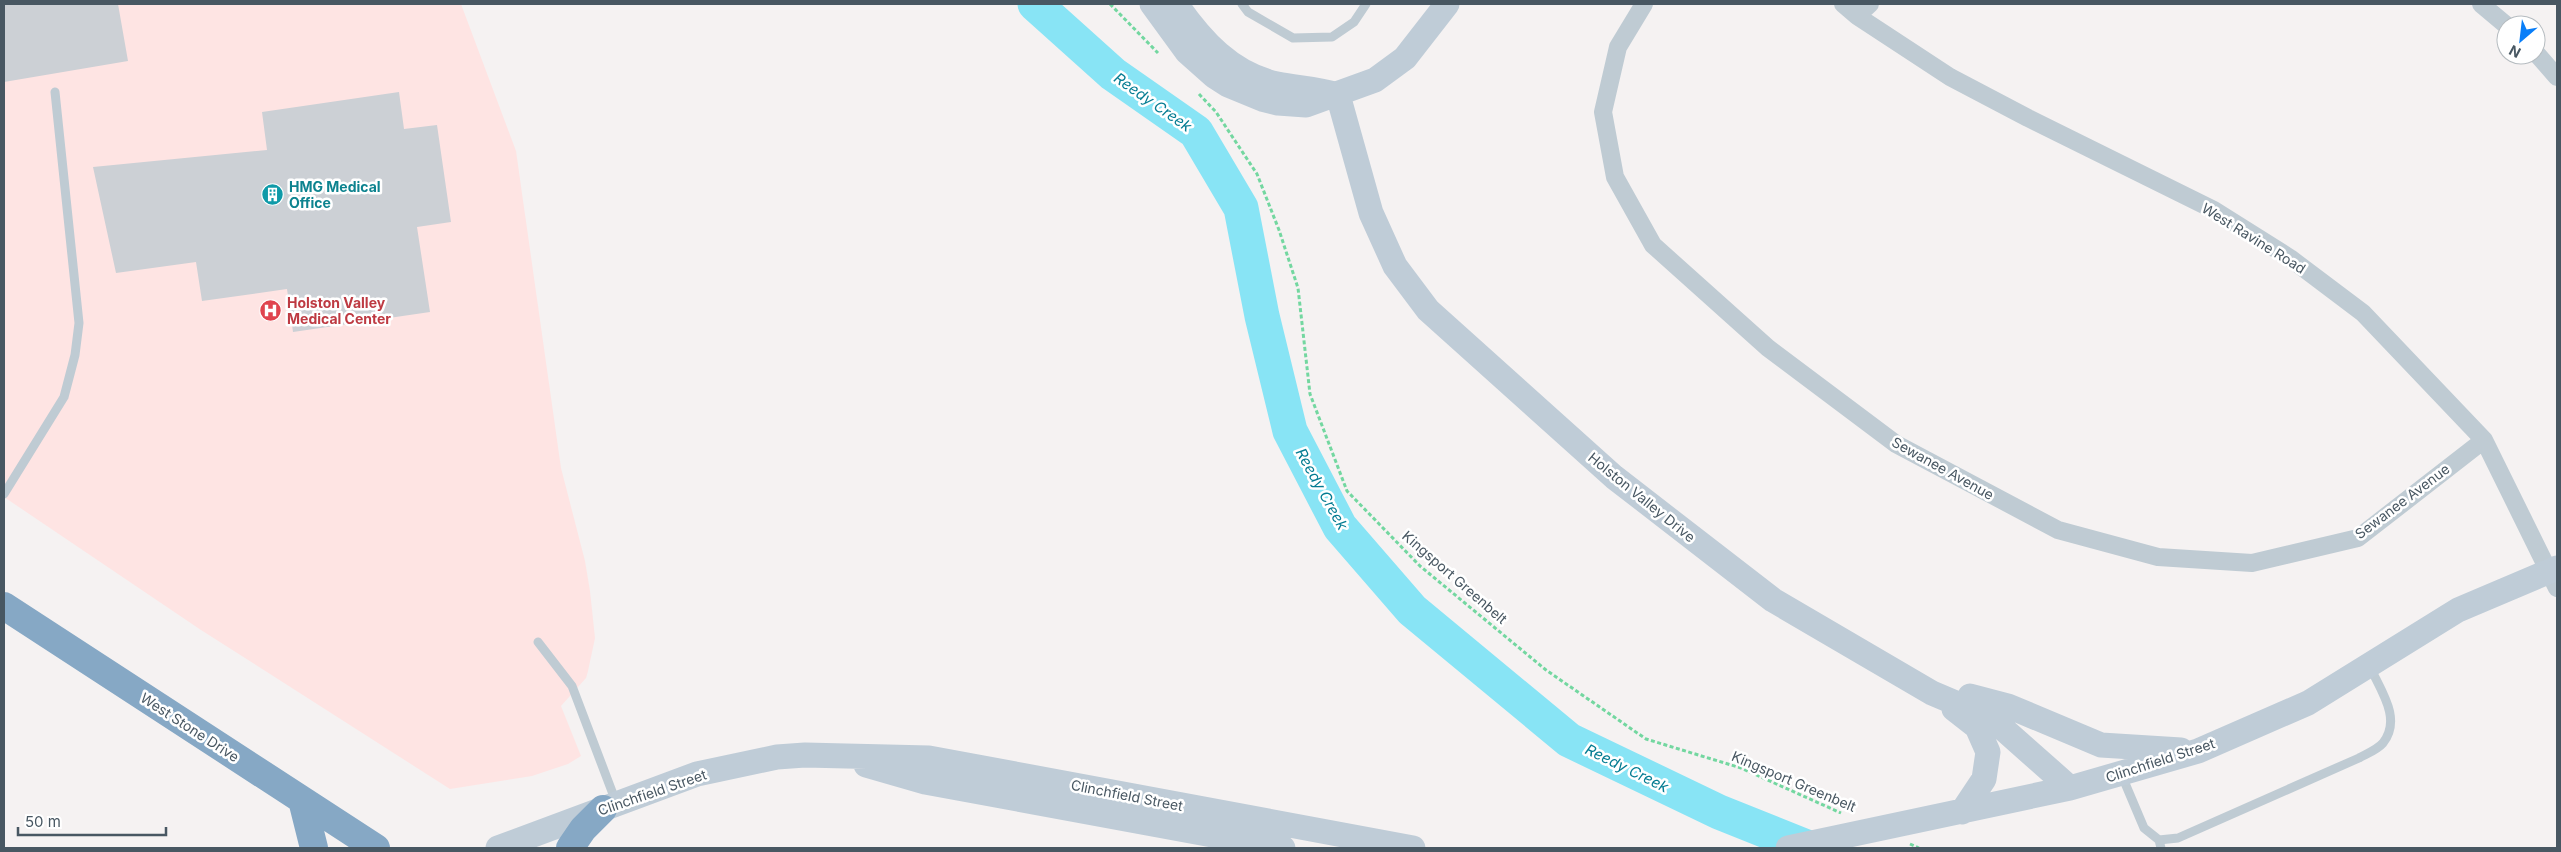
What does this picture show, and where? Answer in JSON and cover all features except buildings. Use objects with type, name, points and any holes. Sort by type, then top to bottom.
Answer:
[{"type":"highway","name":"West Stone Drive","points":[[4,606],[376,848]]},
{"type":"highway","points":[[302,800],[314,848]]},
{"type":"highway","points":[[570,848],[584,829],[610,807]]},
{"type":"main road","points":[[1152,4],[1187,52],[1228,85],[1247,94],[1278,103],[1306,105],[1375,80],[1405,58],[1447,4]]},
{"type":"main road","points":[[1176,4],[1202,39],[1215,52],[1242,70],[1275,83],[1310,87],[1338,95]]},
{"type":"main road","name":"Holston Valley Drive","points":[[1338,95],[1370,213],[1395,266],[1428,310],[1614,477],[1773,600],[1923,687],[1991,718],[2070,788]]},
{"type":"main road","name":"Clinchfield Street","points":[[1788,848],[1918,822],[2070,788],[2198,751],[2308,703],[2458,610],[2555,576]]},
{"type":"main road","points":[[1923,687],[2008,706],[2101,745],[2198,751]]},
{"type":"main road","points":[[1923,687],[1977,727],[1988,752],[1984,779],[1962,812]]},
{"type":"main road","name":"Clinchfield Street","points":[[498,848],[697,774],[777,757],[929,758],[1413,848]]},
{"type":"main road","name":"Clinchfield Street","points":[[840,757],[925,782],[1284,848]]},
{"type":"street","name":"Sewanee Avenue","points":[[1644,4],[1618,47],[1603,112],[1615,177],[1653,244],[1768,348],[1896,444],[2058,530],[2158,557],[2252,563],[2358,538],[2484,440]]},
{"type":"street","name":"West Ravine Road","points":[[1843,4],[1864,10],[1950,77],[2028,118],[2214,210],[2290,258],[2363,313],[2484,440],[2555,576]]},
{"type":"street","points":[[2481,4],[2496,17]]},
{"type":"street","points":[[2546,64],[2557,77]]},
{"type":"lane","points":[[1242,4],[1248,12],[1293,38],[1332,37],[1354,22],[1366,4]]},
{"type":"lane","points":[[4,494],[64,397],[75,355],[79,323],[55,92]]},
{"type":"lane","points":[[538,642],[572,686],[610,807]]},
{"type":"lane","points":[[2121,774],[2144,828],[2160,844],[2178,838],[2359,758],[2382,744],[2392,728],[2390,710],[2369,665]]},
{"type":"path","points":[[1110,4],[1163,58]]},
{"type":"path","name":"Kingsport Greenbelt","points":[[1196,91],[1216,112],[1257,174],[1280,230],[1298,288],[1310,394],[1347,491],[1420,566],[1546,670],[1646,739],[1741,768],[1848,816]]},
{"type":"path","points":[[1901,840],[1919,848]]},
{"type":"shaded area","name":"Holston Valley Medical Center","points":[[4,4],[461,4],[516,151],[561,468],[585,561],[590,591],[595,638],[588,671],[586,678],[561,706],[581,756],[568,764],[532,776],[450,789],[201,630],[4,497]]},
{"type":"waterway","name":"Reedy Creek","points":[[1035,4],[1113,74],[1196,132],[1241,208],[1262,316],[1290,431],[1340,527],[1412,610],[1569,740],[1719,812],[1809,848]]},
{"type":"place","name":"HMG Medical Office","points":[[273,194]]},
{"type":"place","name":"Holston Valley Medical Center","points":[[271,310]]}]
